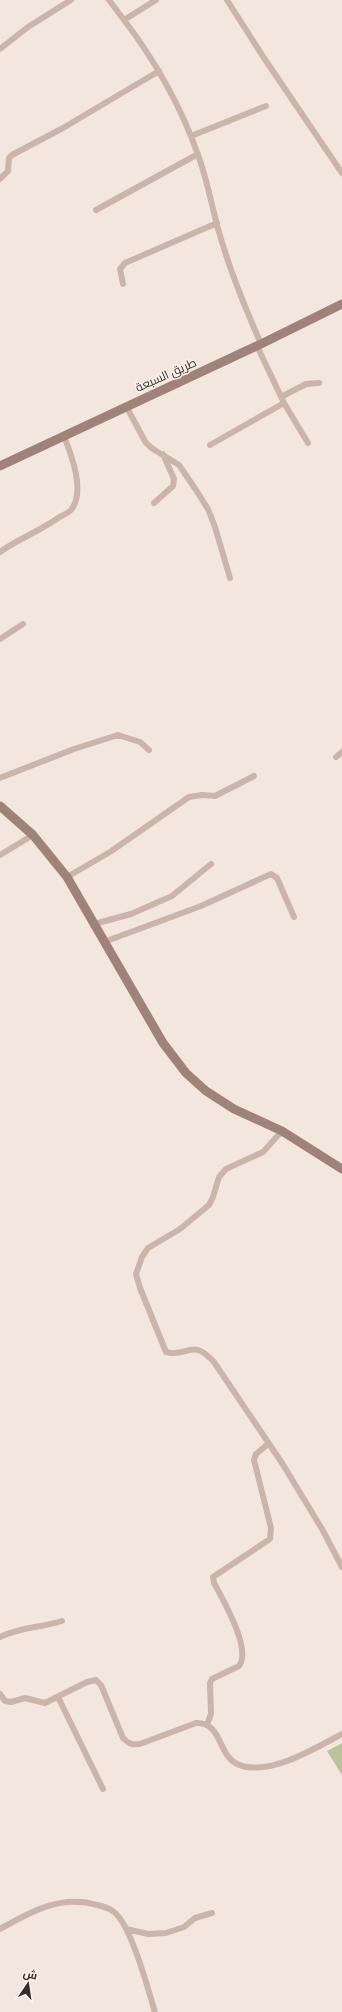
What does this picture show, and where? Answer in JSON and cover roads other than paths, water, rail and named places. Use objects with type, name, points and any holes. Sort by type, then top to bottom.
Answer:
[{"type":"street","points":[[0,49],[33,23],[71,0]]},
{"type":"street","points":[[109,0],[147,50],[191,136],[198,154],[217,223],[243,303],[259,345],[281,397],[308,443]]},
{"type":"street","points":[[124,20],[156,0]]},
{"type":"street","points":[[227,0],[264,58],[342,173]]},
{"type":"street","points":[[0,179],[8,171],[9,158],[12,155],[63,128],[159,71]]},
{"type":"street","points":[[191,136],[266,106]]},
{"type":"street","points":[[96,210],[198,154]]},
{"type":"street","points":[[122,284],[120,269],[125,263],[217,223]]},
{"type":"street","name":"طريق السبعة","points":[[0,466],[259,345],[342,304]]},
{"type":"street","points":[[281,397],[306,384],[319,384]]},
{"type":"street","points":[[210,445],[284,403]]},
{"type":"street","points":[[126,406],[146,443],[179,465],[208,509],[230,578]]},
{"type":"street","points":[[0,552],[48,525],[71,510],[76,499],[75,465],[64,436]]},
{"type":"street","points":[[154,503],[173,486],[174,478],[163,454]]},
{"type":"street","points":[[0,639],[23,624]]},
{"type":"street","points":[[0,778],[80,747],[118,735],[140,742],[149,750]]},
{"type":"street","points":[[336,757],[342,752]]},
{"type":"street","points":[[67,877],[110,852],[189,797],[202,795],[215,796],[254,776]]},
{"type":"street","points":[[0,806],[33,835],[67,877],[163,1043],[186,1073],[206,1091],[234,1109],[282,1131],[342,1169]]},
{"type":"street","points":[[0,855],[33,835]]},
{"type":"street","points":[[94,924],[131,914],[172,896],[211,864]]},
{"type":"street","points":[[104,942],[201,906],[271,874],[277,878],[294,917]]},
{"type":"street","points":[[282,1131],[263,1152],[226,1169],[219,1177],[213,1197],[208,1205],[180,1229],[148,1248],[142,1256],[136,1274],[140,1288],[166,1352],[175,1353],[198,1349],[204,1351],[214,1362],[322,1529],[342,1568]]},
{"type":"street","points":[[207,1725],[211,1714],[210,1683],[212,1679],[239,1666],[244,1657],[238,1634],[212,1580],[213,1577],[270,1539],[271,1528],[254,1460],[256,1454],[268,1444]]},
{"type":"street","points":[[0,1637],[16,1630],[37,1628],[62,1621]]},
{"type":"street","points":[[0,1694],[5,1701],[11,1702],[24,1698],[45,1703],[92,1680],[99,1681],[123,1738],[132,1745],[196,1723],[207,1725],[215,1731],[231,1760],[238,1764],[249,1766],[279,1763],[342,1734]]},
{"type":"street","points":[[58,1696],[103,1789]]},
{"type":"street","points":[[0,1929],[52,1904],[70,1900],[89,1902],[114,1912],[126,1929],[155,2012]]},
{"type":"street","points":[[126,1929],[148,1934],[166,1933],[184,1927],[195,1918],[212,1912]]}]
